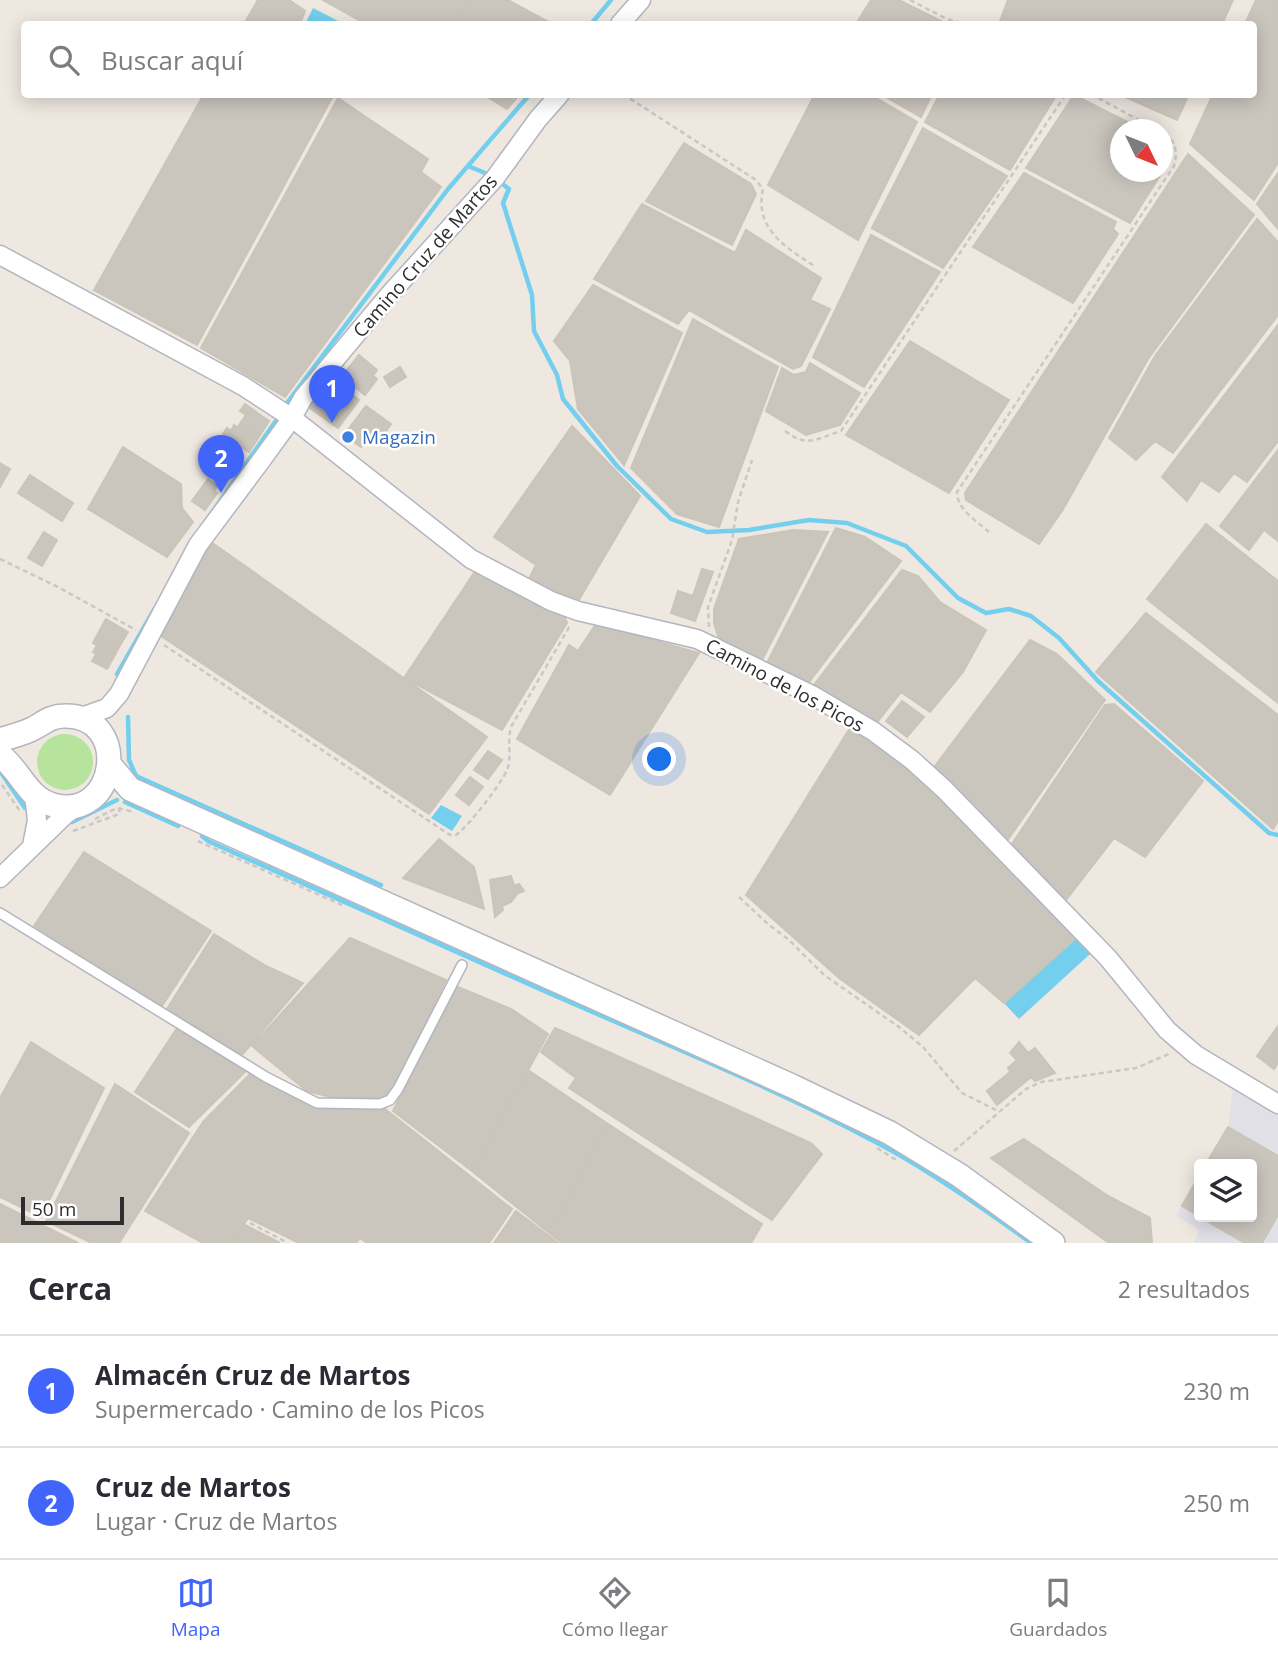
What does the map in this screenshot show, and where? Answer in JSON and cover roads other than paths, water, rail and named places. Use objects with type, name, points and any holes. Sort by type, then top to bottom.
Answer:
[{"type":"main road","points":[[0,740],[33,729],[55,717],[79,718],[100,732],[108,754],[130,789]]},
{"type":"main road","points":[[21,775],[19,758],[23,742],[33,729]]},
{"type":"main road","points":[[0,755],[21,775],[34,795],[55,806],[79,805],[98,792],[107,780],[108,754]]},
{"type":"main road","points":[[98,792],[130,789],[792,1086],[890,1133],[940,1164],[1053,1243]]},
{"type":"street","points":[[623,21],[641,0]]},
{"type":"street","name":"Camino Cruz de Martos","points":[[108,754],[119,694],[141,632],[285,413],[303,398],[389,295],[495,178],[556,98]]},
{"type":"street","name":"Camino de los Picos","points":[[0,255],[243,386],[285,413],[471,559],[551,601],[578,611],[697,639],[812,695],[873,731],[912,760],[944,789],[1108,958],[1167,1030],[1187,1047],[1278,1104]]},
{"type":"street","points":[[79,718],[107,708],[119,694]]},
{"type":"street","points":[[32,846],[37,820],[34,795]]},
{"type":"street","points":[[0,878],[54,825],[79,805]]},
{"type":"lane","points":[[0,913],[266,1077],[317,1102],[380,1104],[390,1100],[462,965]]},
{"type":"water","points":[[313,8],[338,21],[306,21]]},
{"type":"water","points":[[220,453],[238,466],[223,484],[205,472]]},
{"type":"water","points":[[441,805],[462,816],[452,831],[431,818]]},
{"type":"water","points":[[1076,938],[1090,954],[1019,1019],[1004,1003]]},
{"type":"waterway","points":[[594,21],[611,0]]},
{"type":"waterway","points":[[284,407],[448,189],[527,98]]},
{"type":"waterway","points":[[468,166],[490,175]]},
{"type":"waterway","points":[[500,182],[509,189],[503,203],[532,295],[534,331],[557,375],[563,399],[617,466],[671,519],[707,532],[749,530],[809,520],[847,523],[906,546],[958,598],[986,613],[1009,609],[1031,616],[1059,638],[1098,681],[1269,833],[1278,835]]},
{"type":"waterway","points":[[199,531],[280,415]]},
{"type":"waterway","points":[[117,674],[155,608]]},
{"type":"waterway","points":[[128,717],[129,760],[136,776],[381,885]]},
{"type":"waterway","points":[[0,771],[25,808]]},
{"type":"waterway","points":[[72,822],[117,800]]},
{"type":"waterway","points":[[125,802],[178,826]]},
{"type":"waterway","points":[[202,836],[542,990],[720,1067],[851,1129],[912,1162],[1031,1243]]},
{"type":"place","name":"Almacén Cruz de Martos","points":[[332,423]]},
{"type":"place","name":"Magazin","points":[[348,437]]},
{"type":"place","name":"Cruz de Martos","points":[[221,493]]}]
